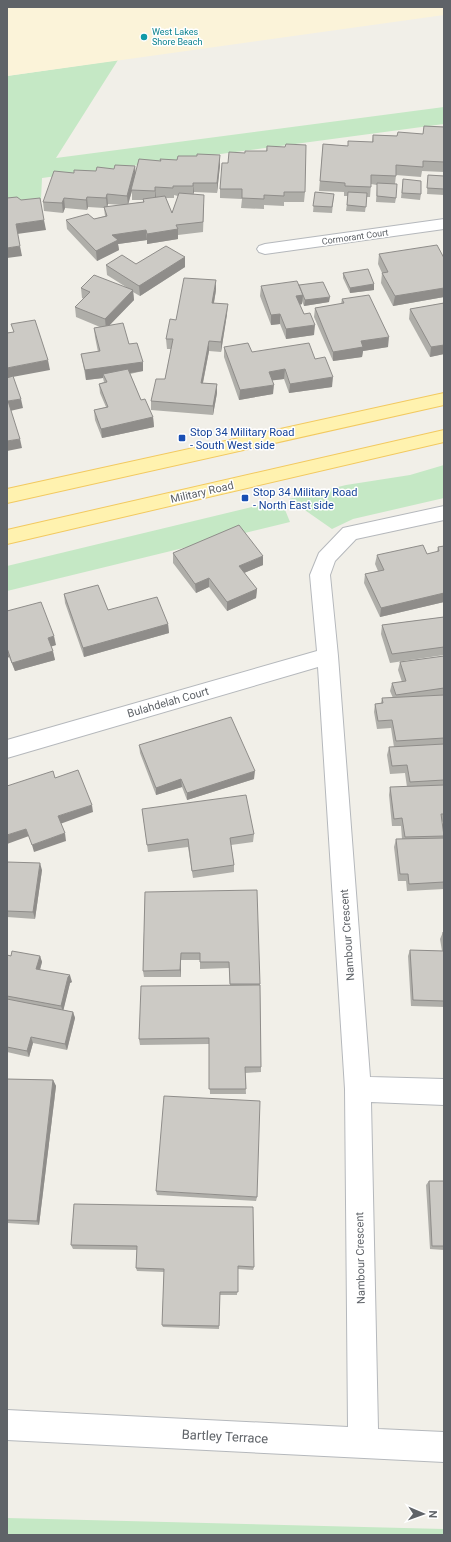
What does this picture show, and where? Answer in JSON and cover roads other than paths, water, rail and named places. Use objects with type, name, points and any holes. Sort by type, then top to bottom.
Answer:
[{"type":"main road","points":[[7,496],[444,399]]},
{"type":"main road","name":"Military Road","points":[[7,537],[444,436]]},
{"type":"street","name":"Cormorant Court","points":[[265,249],[444,224]]},
{"type":"street","name":"Nambour Crescent","points":[[363,1444],[358,1089],[328,656],[320,575],[326,558],[350,533],[444,513]]},
{"type":"street","name":"Bulahdelah Court","points":[[7,749],[328,656]]},
{"type":"street","points":[[358,1089],[444,1092]]},
{"type":"street","name":"Bartley Terrace","points":[[7,1425],[444,1448]]},
{"type":"place","name":"West Lakes Shore Beach","points":[[144,37]]},
{"type":"place","name":"Stop 34 Military Road - South West side","points":[[182,438]]},
{"type":"place","name":"Stop 34 Military Road - North East side","points":[[245,498]]}]
